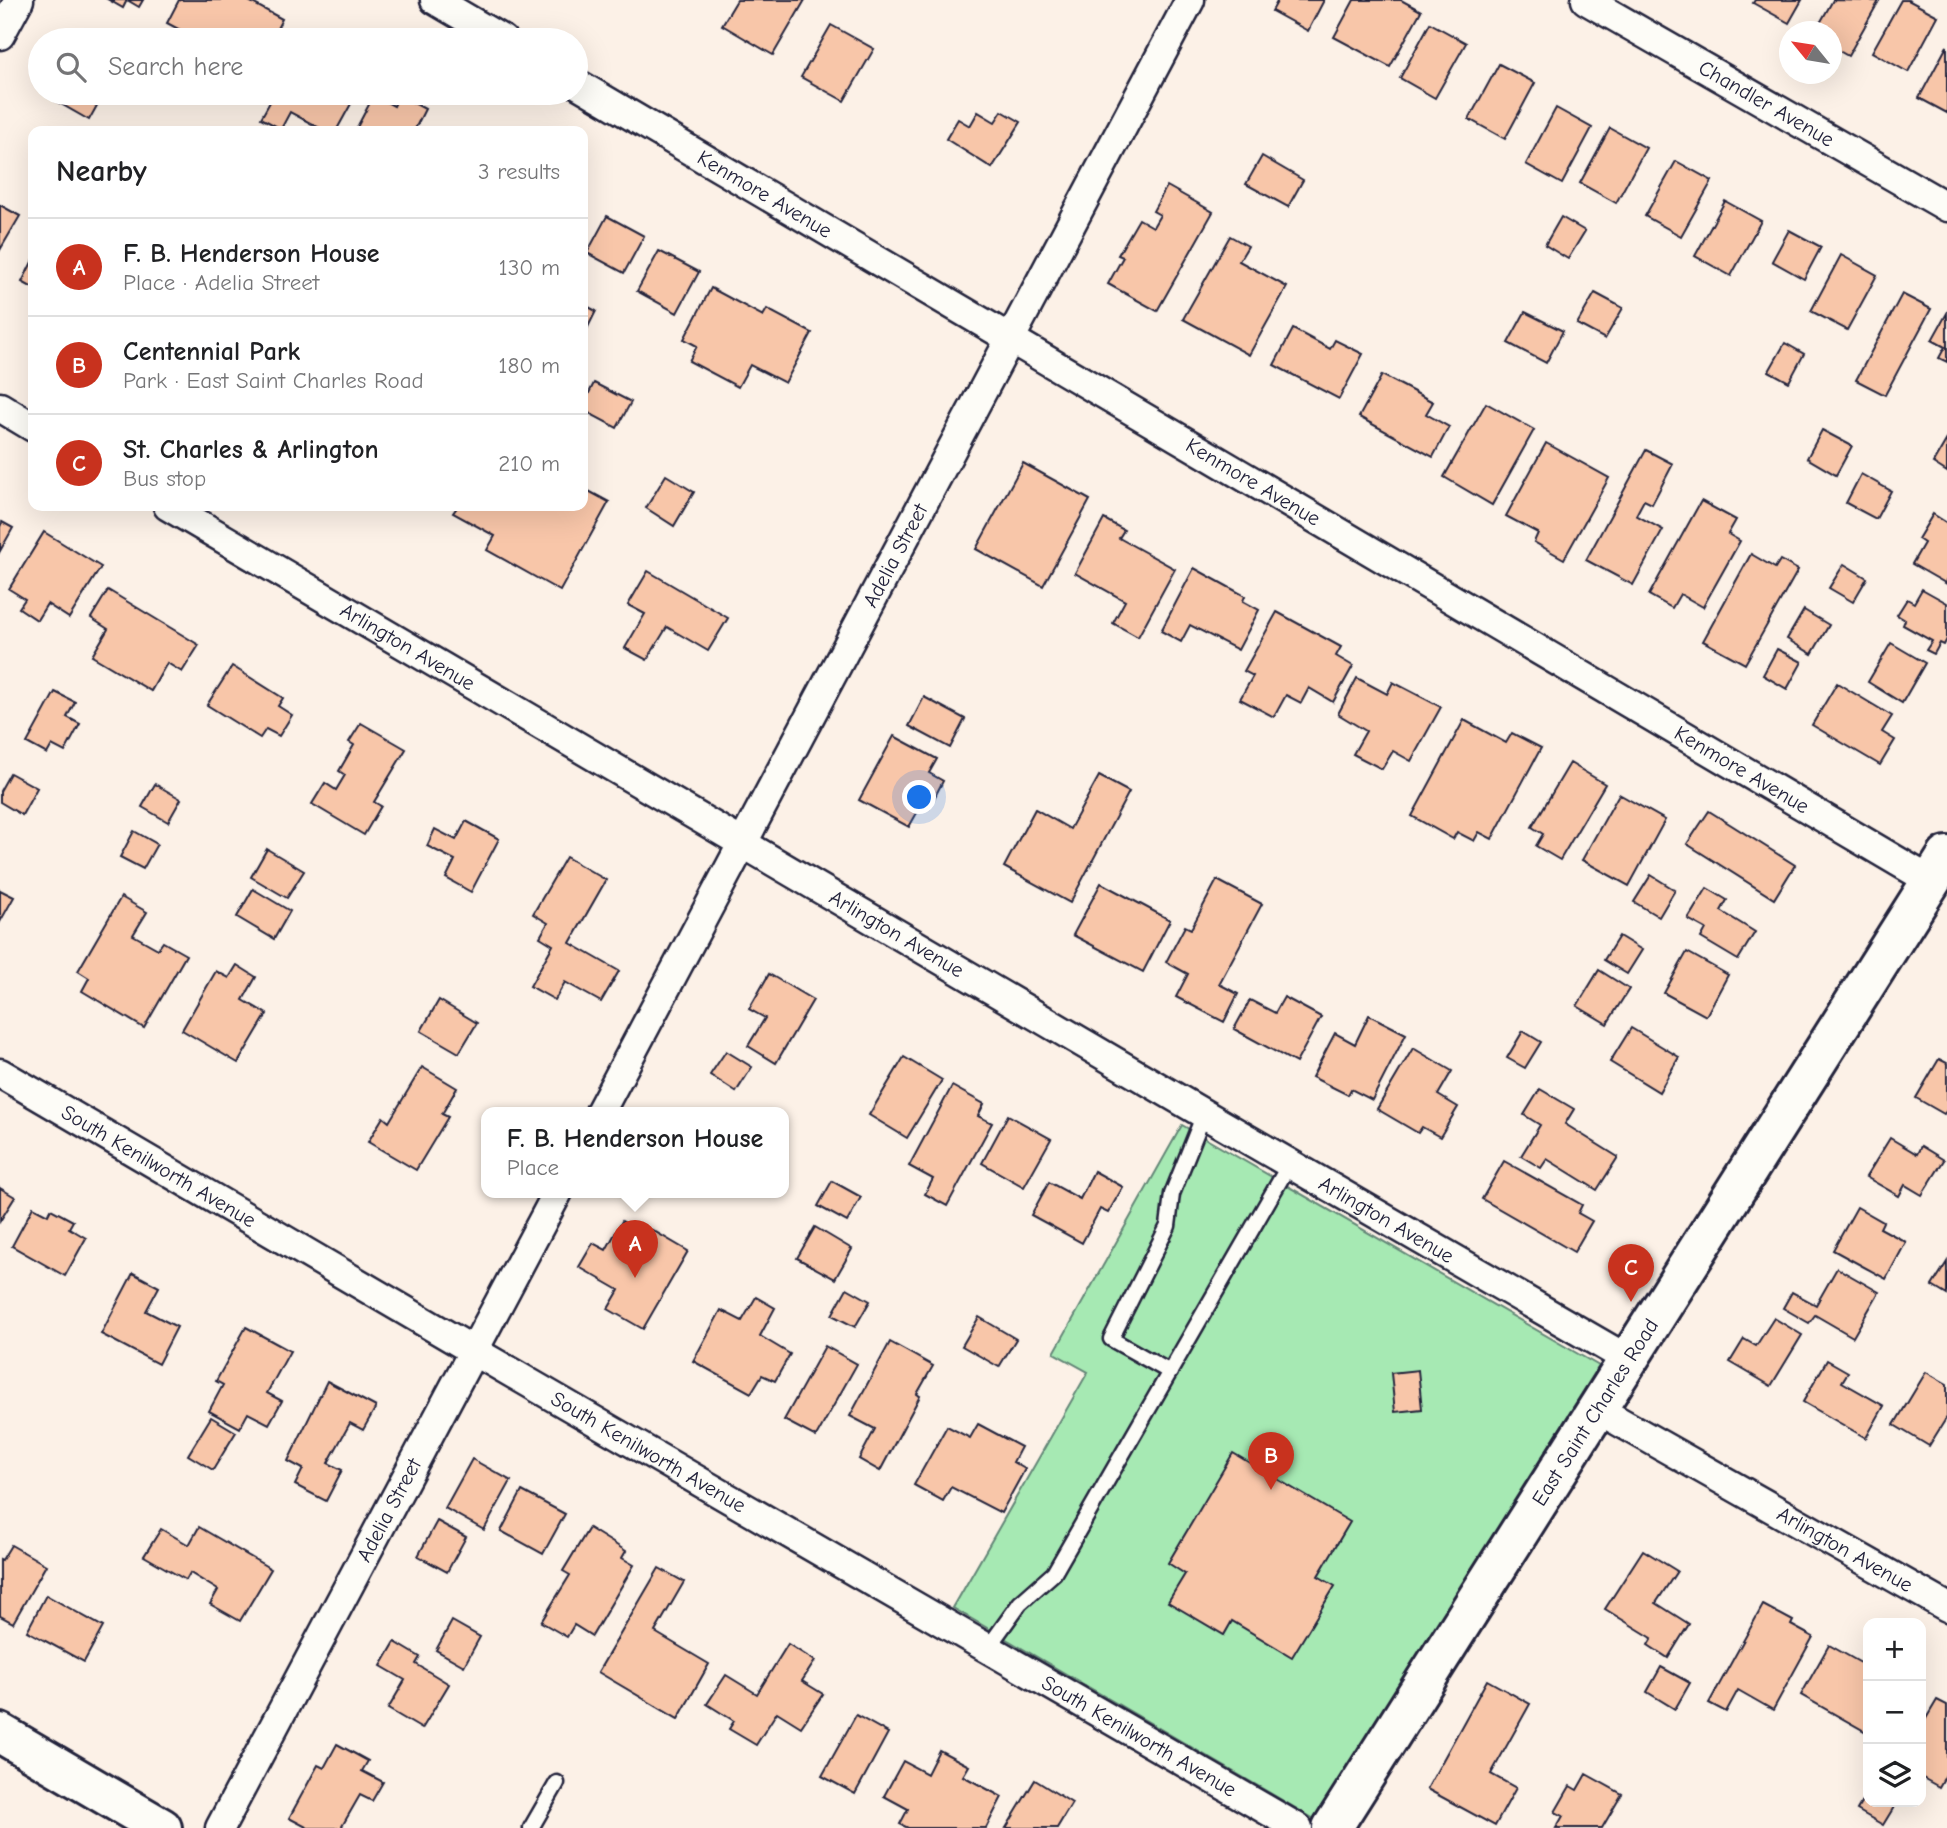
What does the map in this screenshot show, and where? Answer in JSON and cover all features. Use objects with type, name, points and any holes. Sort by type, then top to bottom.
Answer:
[{"type":"main road","name":"East Saint Charles Road","points":[[1332,1828],[1939,868]]},
{"type":"main road","points":[[0,1733],[162,1828]]},
{"type":"street","points":[[0,35],[19,0]]},
{"type":"street","points":[[435,0],[483,28]]},
{"type":"street","name":"Adelia Street","points":[[603,1107],[1191,0]]},
{"type":"street","name":"Chandler Avenue","points":[[1586,0],[1947,207]]},
{"type":"street","name":"Kenmore Avenue","points":[[588,90],[1011,338],[1939,868]]},
{"type":"street","points":[[0,407],[28,424]]},
{"type":"street","name":"Arlington Avenue","points":[[177,511],[1629,1360]]},
{"type":"street","name":"South Kenilworth Avenue","points":[[0,1073],[1298,1828]]},
{"type":"street","name":"Adelia Street","points":[[220,1828],[555,1198]]},
{"type":"street","name":"Arlington Avenue","points":[[1597,1409],[1947,1607]]},
{"type":"lane","points":[[1170,1372],[1111,1339],[1168,1226],[1172,1194],[1204,1114]]},
{"type":"lane","points":[[987,1649],[1020,1603],[1054,1573],[1290,1163]]},
{"type":"lane","points":[[531,1828],[557,1783]]},
{"type":"green space","points":[[1182,1125],[1599,1366],[1316,1820],[953,1608],[1088,1372],[1054,1353]]},
{"type":"building","points":[[109,0],[127,0],[123,8]]},
{"type":"building","points":[[127,0],[143,0],[139,7]]},
{"type":"building","points":[[179,0],[247,0],[282,19],[277,28],[176,28],[167,23]]},
{"type":"building","points":[[737,0],[805,0],[773,55],[722,25]]},
{"type":"building","points":[[1278,0],[1324,0],[1308,31],[1272,11]]},
{"type":"building","points":[[1354,0],[1401,0],[1421,11],[1390,67],[1334,37]]},
{"type":"building","points":[[1755,0],[1802,0],[1790,21],[1753,3]]},
{"type":"building","points":[[1833,0],[1879,1],[1848,56],[1842,53],[1842,21],[1821,21]]},
{"type":"building","points":[[1901,0],[1908,0],[1938,16],[1908,72],[1872,52]]},
{"type":"building","points":[[1430,23],[1466,43],[1435,98],[1400,78]]},
{"type":"building","points":[[831,25],[874,49],[844,101],[801,77]]},
{"type":"building","points":[[1947,46],[1947,113],[1919,98]]},
{"type":"building","points":[[1499,64],[1535,83],[1505,139],[1469,119]]},
{"type":"building","points":[[63,105],[97,105],[89,120]]},
{"type":"building","points":[[268,105],[350,105],[339,126],[316,126],[290,112],[283,126],[276,126],[261,118]]},
{"type":"building","points":[[369,105],[418,105],[425,109],[416,126],[358,126]]},
{"type":"building","points":[[1556,108],[1592,128],[1562,184],[1526,164]]},
{"type":"building","points":[[1002,111],[1021,122],[992,168],[946,139],[958,119],[970,126],[978,112],[995,122]]},
{"type":"building","points":[[1610,128],[1646,148],[1616,203],[1580,183]]},
{"type":"building","points":[[1262,156],[1303,180],[1288,207],[1246,184]]},
{"type":"building","points":[[1676,161],[1712,181],[1681,236],[1645,216]]},
{"type":"building","points":[[1167,186],[1213,212],[1157,311],[1108,284],[1123,257],[1118,255],[1139,219],[1153,227],[1160,215],[1153,211]]},
{"type":"building","points":[[1725,201],[1761,221],[1731,276],[1695,256]]},
{"type":"building","points":[[0,205],[20,216],[0,250]]},
{"type":"building","points":[[607,216],[644,236],[624,273],[588,251]]},
{"type":"building","points":[[1561,217],[1585,231],[1568,259],[1545,245]]},
{"type":"building","points":[[1789,230],[1821,247],[1804,279],[1772,261]]},
{"type":"building","points":[[1230,236],[1248,246],[1239,261],[1287,287],[1249,355],[1183,319]]},
{"type":"building","points":[[659,251],[699,272],[677,313],[637,291]]},
{"type":"building","points":[[1841,255],[1877,275],[1847,330],[1811,311]]},
{"type":"building","points":[[28,270],[28,285],[22,282]]},
{"type":"building","points":[[711,288],[763,316],[767,309],[812,333],[785,383],[750,365],[738,387],[689,361],[697,346],[684,339]]},
{"type":"building","points":[[1595,293],[1623,308],[1605,339],[1577,324]]},
{"type":"building","points":[[1902,294],[1931,309],[1885,395],[1856,380]]},
{"type":"building","points":[[588,307],[596,311],[588,327]]},
{"type":"building","points":[[1525,312],[1563,331],[1546,363],[1508,343]]},
{"type":"building","points":[[1947,313],[1947,362],[1939,358],[1945,347],[1932,340]]},
{"type":"building","points":[[1293,329],[1330,349],[1335,340],[1363,354],[1339,399],[1274,365]]},
{"type":"building","points":[[1785,343],[1804,354],[1789,382],[1769,371]]},
{"type":"building","points":[[1382,375],[1433,402],[1426,414],[1449,427],[1433,457],[1359,417]]},
{"type":"building","points":[[594,383],[631,402],[617,428],[588,413],[588,395]]},
{"type":"building","points":[[1486,403],[1534,430],[1492,505],[1444,477]]},
{"type":"building","points":[[1822,430],[1852,446],[1836,475],[1807,458]]},
{"type":"building","points":[[1947,439],[1947,472],[1933,463]]},
{"type":"building","points":[[1546,443],[1609,478],[1564,559],[1534,542],[1538,533],[1506,516]]},
{"type":"building","points":[[1646,450],[1673,464],[1652,504],[1644,500],[1636,515],[1663,530],[1633,585],[1586,560]]},
{"type":"building","points":[[1023,463],[1090,500],[1043,586],[976,549]]},
{"type":"building","points":[[1861,474],[1891,491],[1876,519],[1846,503]]},
{"type":"building","points":[[666,475],[694,492],[674,526],[646,508]]},
{"type":"building","points":[[588,491],[609,502],[560,591],[487,550],[495,536],[453,513],[588,511]]},
{"type":"building","points":[[1701,501],[1736,520],[1728,534],[1740,541],[1703,607],[1680,594],[1672,608],[1649,595]]},
{"type":"building","points":[[1933,514],[1947,523],[1947,584],[1912,564],[1924,543],[1918,539]]},
{"type":"building","points":[[1104,519],[1124,530],[1119,538],[1175,569],[1138,637],[1113,623],[1125,601],[1075,573]]},
{"type":"building","points":[[2,522],[13,528],[0,551],[0,527]]},
{"type":"building","points":[[44,532],[101,567],[69,618],[47,604],[37,620],[19,608],[25,599],[9,589]]},
{"type":"building","points":[[1751,554],[1775,568],[1780,560],[1798,570],[1745,664],[1703,641]]},
{"type":"building","points":[[1844,564],[1867,578],[1853,602],[1829,588]]},
{"type":"building","points":[[1194,568],[1245,596],[1243,601],[1259,610],[1238,650],[1190,625],[1181,642],[1161,631]]},
{"type":"building","points":[[648,571],[728,618],[708,651],[667,627],[647,660],[625,648],[645,614],[628,605]]},
{"type":"building","points":[[1922,589],[1947,603],[1947,639],[1944,645],[1940,643],[1934,654],[1926,650],[1932,641],[1903,625],[1905,620],[1897,615],[1907,599],[1914,603]]},
{"type":"building","points":[[108,590],[199,645],[182,672],[167,663],[151,691],[92,656],[108,629],[91,618]]},
{"type":"building","points":[[1804,610],[1829,625],[1812,654],[1787,639]]},
{"type":"building","points":[[1277,612],[1341,647],[1336,656],[1353,666],[1333,702],[1309,688],[1301,703],[1286,695],[1274,717],[1240,699],[1253,676],[1244,671]]},
{"type":"building","points":[[1891,643],[1925,663],[1902,703],[1868,682]]},
{"type":"building","points":[[1777,649],[1802,662],[1787,689],[1763,675]]},
{"type":"building","points":[[232,666],[283,698],[278,706],[292,715],[279,736],[266,729],[260,738],[207,705]]},
{"type":"building","points":[[1357,678],[1387,694],[1393,682],[1441,707],[1411,761],[1393,751],[1382,769],[1353,754],[1366,731],[1338,714]]},
{"type":"building","points":[[1837,683],[1892,716],[1882,732],[1895,740],[1880,765],[1812,725]]},
{"type":"building","points":[[55,692],[75,702],[67,717],[80,724],[65,752],[52,745],[47,754],[27,743]]},
{"type":"building","points":[[924,697],[965,719],[950,748],[909,726]]},
{"type":"building","points":[[1464,720],[1506,743],[1512,733],[1541,748],[1492,839],[1479,832],[1474,841],[1457,832],[1453,839],[1412,816]]},
{"type":"building","points":[[361,723],[406,749],[374,802],[381,806],[364,835],[312,804],[325,783],[336,790],[345,775],[339,771],[354,745],[349,742]]},
{"type":"building","points":[[894,736],[937,759],[929,773],[943,781],[929,808],[922,804],[909,827],[859,800]]},
{"type":"building","points":[[1570,763],[1605,784],[1560,860],[1536,846],[1543,834],[1532,827]]},
{"type":"building","points":[[10,773],[37,788],[22,815],[0,802],[0,791]]},
{"type":"building","points":[[1099,776],[1129,792],[1070,903],[1004,867],[1035,809],[1070,829]]},
{"type":"building","points":[[155,784],[181,799],[168,822],[142,807]]},
{"type":"building","points":[[1619,794],[1665,820],[1629,886],[1582,860]]},
{"type":"building","points":[[1709,811],[1795,865],[1774,899],[1687,844]]},
{"type":"building","points":[[466,821],[499,839],[471,892],[446,878],[455,860],[427,846],[435,829],[456,840]]},
{"type":"building","points":[[134,831],[157,844],[143,869],[120,857]]},
{"type":"building","points":[[267,849],[304,871],[287,898],[251,877]]},
{"type":"building","points":[[566,857],[606,880],[570,943],[619,971],[601,1002],[565,982],[555,1000],[530,986],[553,945],[540,937],[548,923],[533,914]]},
{"type":"building","points":[[1651,875],[1675,890],[1659,917],[1634,902]]},
{"type":"building","points":[[1217,880],[1262,904],[1219,984],[1238,994],[1224,1022],[1176,997],[1188,974],[1166,962],[1185,926],[1191,929]]},
{"type":"building","points":[[1101,883],[1170,920],[1143,972],[1073,935]]},
{"type":"building","points":[[1707,888],[1727,900],[1721,911],[1755,932],[1738,960],[1701,938],[1706,929],[1688,919]]},
{"type":"building","points":[[253,889],[290,911],[274,939],[237,917]]},
{"type":"building","points":[[0,890],[14,897],[0,922]]},
{"type":"building","points":[[121,897],[147,912],[133,935],[158,949],[163,942],[186,955],[144,1028],[82,991],[89,978],[78,971]]},
{"type":"building","points":[[1619,936],[1642,950],[1627,974],[1604,960]]},
{"type":"building","points":[[1687,952],[1728,975],[1706,1016],[1664,993]]},
{"type":"building","points":[[237,965],[256,977],[243,1000],[267,1014],[238,1063],[182,1030],[216,971],[229,978]]},
{"type":"building","points":[[1599,970],[1629,989],[1607,1024],[1577,1006]]},
{"type":"building","points":[[769,974],[813,1000],[776,1063],[748,1046],[765,1018],[749,1009]]},
{"type":"building","points":[[1284,997],[1321,1017],[1296,1063],[1234,1029],[1250,1000],[1275,1013]]},
{"type":"building","points":[[439,1000],[477,1023],[459,1053],[421,1031]]},
{"type":"building","points":[[1369,1015],[1406,1034],[1372,1100],[1351,1089],[1348,1095],[1312,1077],[1335,1033],[1355,1044]]},
{"type":"building","points":[[1631,1028],[1679,1057],[1659,1092],[1610,1062]]},
{"type":"building","points":[[1523,1031],[1541,1042],[1525,1068],[1507,1058]]},
{"type":"building","points":[[1413,1048],[1452,1071],[1438,1095],[1458,1107],[1440,1137],[1422,1127],[1418,1133],[1377,1109]]},
{"type":"building","points":[[726,1051],[752,1067],[736,1092],[710,1075]]},
{"type":"building","points":[[904,1057],[942,1080],[907,1138],[869,1115]]},
{"type":"building","points":[[1939,1059],[1947,1063],[1947,1110],[1944,1114],[1916,1098]]},
{"type":"building","points":[[422,1067],[457,1088],[442,1114],[448,1117],[416,1170],[368,1142],[383,1117],[389,1122]]},
{"type":"building","points":[[952,1086],[984,1104],[978,1116],[992,1123],[947,1206],[925,1194],[933,1179],[909,1166]]},
{"type":"building","points":[[1540,1089],[1574,1109],[1565,1124],[1618,1157],[1597,1190],[1547,1159],[1541,1168],[1521,1156],[1540,1125],[1524,1115]]},
{"type":"building","points":[[1008,1115],[1051,1139],[1024,1187],[982,1163]]},
{"type":"building","points":[[1890,1138],[1917,1154],[1921,1146],[1944,1160],[1922,1195],[1905,1185],[1899,1196],[1866,1177]]},
{"type":"building","points":[[1504,1161],[1582,1205],[1578,1213],[1592,1221],[1574,1252],[1482,1199]]},
{"type":"building","points":[[1094,1171],[1123,1187],[1108,1213],[1100,1209],[1082,1243],[1031,1215],[1049,1182],[1080,1199]]},
{"type":"building","points":[[832,1181],[861,1197],[847,1222],[818,1206]]},
{"type":"building","points":[[0,1188],[15,1197],[0,1221]]},
{"type":"building","points":[[33,1207],[48,1215],[51,1209],[73,1221],[69,1228],[86,1238],[65,1276],[12,1246]]},
{"type":"building","points":[[1857,1207],[1883,1222],[1880,1228],[1906,1242],[1886,1279],[1833,1250]]},
{"type":"building","points":[[622,1221],[649,1236],[652,1230],[688,1251],[643,1329],[608,1309],[619,1290],[579,1267],[593,1243],[606,1250]]},
{"type":"building","points":[[815,1227],[852,1249],[835,1279],[797,1258]]},
{"type":"building","points":[[1947,1262],[1947,1295],[1932,1286]]},
{"type":"building","points":[[1837,1268],[1879,1292],[1853,1337],[1815,1315],[1809,1323],[1783,1308],[1792,1292],[1816,1305]]},
{"type":"building","points":[[133,1273],[159,1287],[146,1311],[177,1327],[158,1364],[101,1334]]},
{"type":"building","points":[[847,1288],[870,1301],[855,1327],[832,1315]]},
{"type":"building","points":[[756,1297],[775,1308],[760,1336],[790,1354],[775,1381],[762,1375],[751,1393],[693,1361],[721,1310],[742,1321]]},
{"type":"building","points":[[979,1317],[1016,1339],[999,1367],[962,1346]]},
{"type":"building","points":[[1774,1318],[1802,1335],[1771,1386],[1730,1362],[1744,1339],[1756,1346]]},
{"type":"building","points":[[246,1327],[290,1351],[267,1393],[282,1401],[269,1424],[248,1413],[240,1428],[209,1411],[223,1385],[216,1381]]},
{"type":"building","points":[[890,1342],[933,1366],[880,1471],[859,1459],[875,1429],[850,1416]]},
{"type":"building","points":[[825,1346],[857,1364],[816,1437],[784,1420]]},
{"type":"building","points":[[1827,1360],[1848,1372],[1842,1382],[1884,1406],[1866,1438],[1803,1402]]},
{"type":"building","points":[[1418,1370],[1422,1409],[1395,1412],[1391,1373]]},
{"type":"building","points":[[1926,1372],[1947,1384],[1947,1417],[1929,1446],[1894,1425]]},
{"type":"building","points":[[327,1381],[376,1407],[363,1430],[350,1423],[328,1463],[342,1470],[326,1501],[295,1485],[303,1469],[288,1461]]},
{"type":"building","points":[[211,1417],[236,1432],[213,1470],[188,1455]]},
{"type":"building","points":[[978,1424],[1021,1447],[1013,1462],[1025,1469],[1001,1513],[951,1487],[943,1501],[914,1485],[947,1426],[970,1438]]},
{"type":"building","points":[[1233,1453],[1350,1522],[1318,1576],[1335,1586],[1292,1657],[1232,1621],[1224,1635],[1168,1602],[1185,1574],[1168,1563]]},
{"type":"building","points":[[472,1459],[511,1481],[484,1530],[445,1508]]},
{"type":"building","points":[[522,1491],[565,1514],[543,1554],[501,1531]]},
{"type":"building","points":[[437,1521],[466,1537],[447,1572],[418,1556]]},
{"type":"building","points":[[199,1527],[271,1569],[240,1621],[210,1604],[218,1590],[190,1573],[186,1580],[144,1556],[161,1529],[189,1545]]},
{"type":"building","points":[[589,1528],[626,1551],[622,1558],[634,1565],[592,1636],[574,1625],[567,1637],[541,1622],[570,1575],[563,1571]]},
{"type":"building","points":[[11,1545],[46,1565],[13,1623],[0,1616],[0,1559],[2,1560]]},
{"type":"building","points":[[1643,1550],[1677,1571],[1656,1603],[1689,1624],[1668,1658],[1648,1645],[1652,1638],[1605,1609]]},
{"type":"building","points":[[659,1568],[684,1582],[655,1632],[709,1664],[678,1719],[598,1672]]},
{"type":"building","points":[[46,1595],[103,1627],[84,1662],[27,1631]]},
{"type":"building","points":[[1763,1605],[1793,1621],[1791,1625],[1813,1637],[1773,1710],[1738,1690],[1726,1712],[1709,1703]]},
{"type":"building","points":[[452,1621],[480,1637],[464,1666],[436,1650]]},
{"type":"building","points":[[395,1642],[420,1657],[416,1664],[449,1684],[422,1729],[388,1709],[405,1680],[381,1666]]},
{"type":"building","points":[[788,1644],[815,1661],[802,1681],[823,1694],[801,1727],[777,1712],[756,1745],[729,1729],[734,1721],[707,1704],[726,1675],[757,1694]]},
{"type":"building","points":[[1829,1645],[1863,1664],[1863,1730],[1801,1695]]},
{"type":"building","points":[[1661,1667],[1690,1683],[1675,1709],[1647,1692]]},
{"type":"building","points":[[1487,1680],[1530,1704],[1491,1774],[1516,1788],[1495,1826],[1427,1789]]},
{"type":"building","points":[[1937,1700],[1947,1705],[1947,1773],[1939,1787],[1926,1780],[1926,1719]]},
{"type":"building","points":[[856,1715],[888,1733],[855,1794],[822,1776]]},
{"type":"building","points":[[337,1744],[368,1761],[362,1771],[383,1782],[372,1801],[360,1795],[341,1828],[308,1828],[289,1818],[318,1765],[324,1768]]},
{"type":"building","points":[[939,1750],[969,1766],[963,1776],[1002,1797],[986,1828],[908,1828],[900,1824],[908,1809],[884,1796],[903,1761],[927,1774]]},
{"type":"building","points":[[1586,1774],[1622,1794],[1602,1828],[1556,1828],[1563,1816],[1555,1812],[1570,1786],[1577,1790]]},
{"type":"building","points":[[1035,1780],[1072,1803],[1057,1828],[1006,1828]]},
{"type":"building","points":[[1863,1800],[1863,1807],[1894,1807],[1883,1825],[1857,1810]]},
{"type":"place","name":"F. B. Henderson House","points":[[635,1278]]},
{"type":"place","name":"St. Charles & Arlington","points":[[1631,1302]]},
{"type":"place","name":"Centennial Park","points":[[1271,1490]]}]
